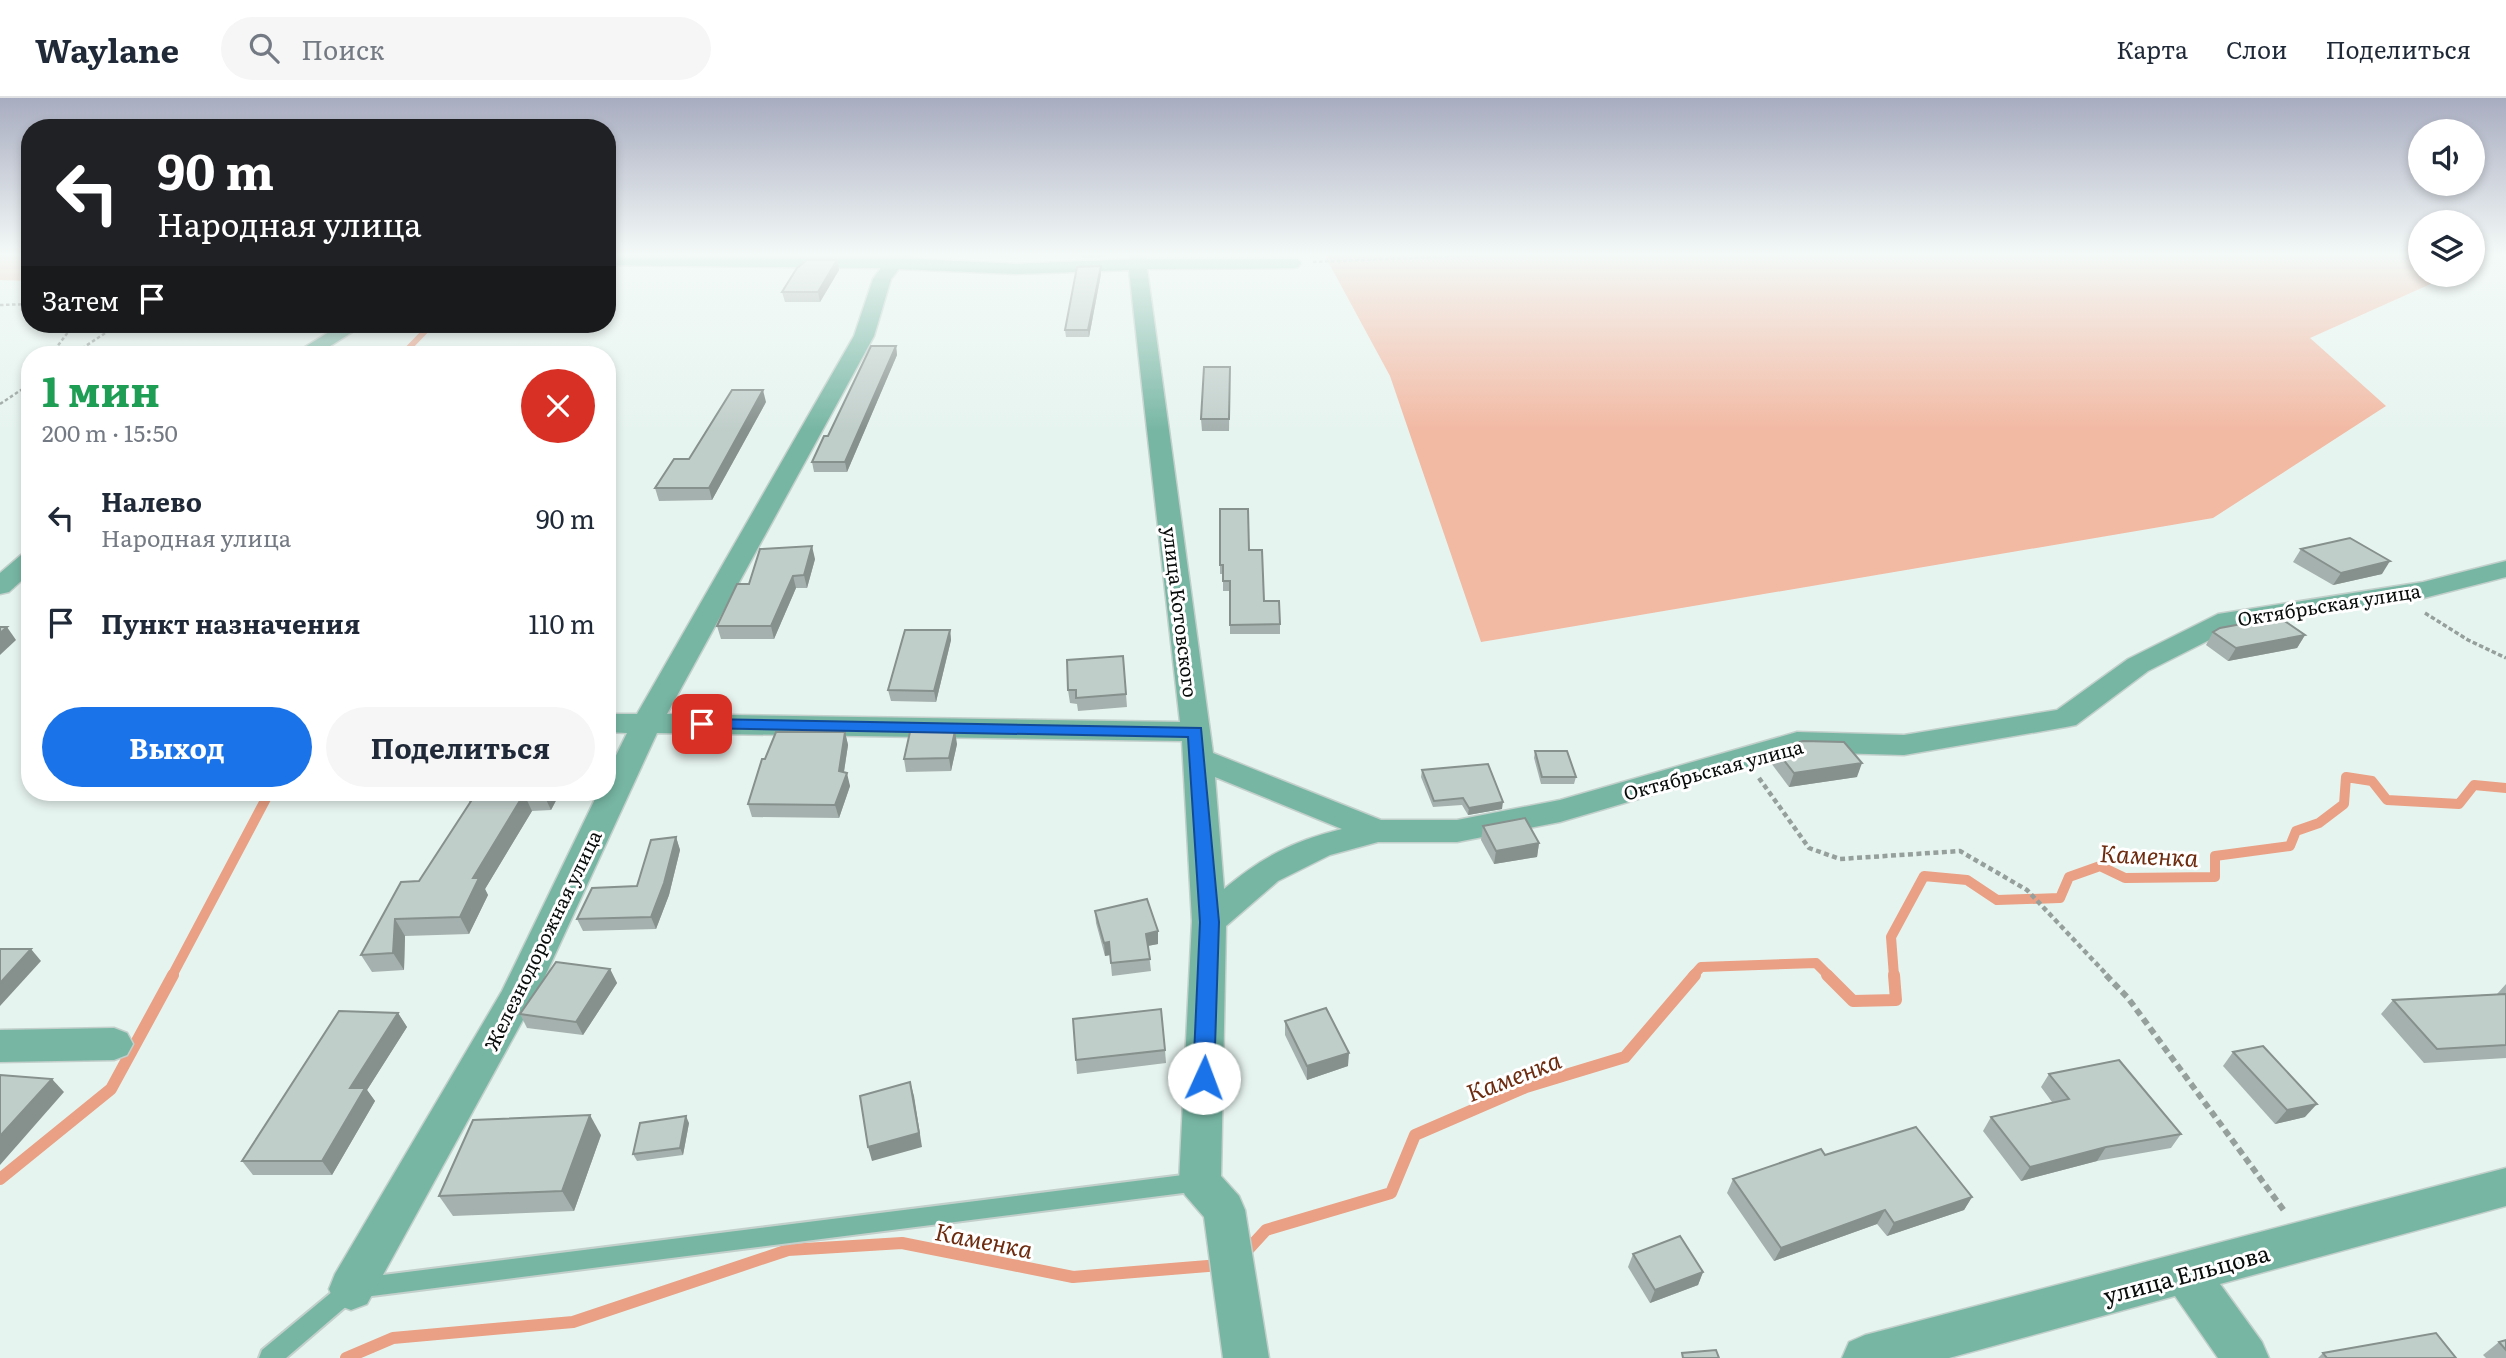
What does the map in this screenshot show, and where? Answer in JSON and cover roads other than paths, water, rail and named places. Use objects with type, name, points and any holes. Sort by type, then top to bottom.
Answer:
[{"type":"street","name":"Железнодорожная улица","points":[[616,789],[647,723],[864,336],[871,313]]},
{"type":"street","name":"улица Котовского","points":[[1145,313],[1197,745],[1209,922],[1200,1182]]},
{"type":"street","points":[[317,346],[340,333]]},
{"type":"street","points":[[0,586],[21,568]]},
{"type":"street","name":"Октябрьская улица","points":[[1209,922],[1266,872],[1320,846],[1378,831],[1457,831],[1560,811],[1797,742],[1904,745],[2066,718],[2138,665],[2228,620],[2424,590],[2506,569]]},
{"type":"street","points":[[616,723],[1197,745],[1378,831]]},
{"type":"street","name":"Железнодорожная улица","points":[[351,1289],[517,998],[610,801]]},
{"type":"street","points":[[0,1046],[114,1044]]},
{"type":"street","points":[[1200,1182],[1224,1210],[1246,1358]]},
{"type":"street","name":"улица Ельцова","points":[[1865,1358],[2506,1187]]},
{"type":"street","points":[[2185,1273],[2246,1358]]},
{"type":"lane","points":[[270,1358],[351,1289],[1200,1182]]},
{"type":"waterway","points":[[411,346],[423,333]]},
{"type":"waterway","name":"Каменка","points":[[1894,976],[1891,937],[1924,876],[1967,880],[1997,900],[2060,898],[2069,877],[2100,866],[2125,878],[2215,877],[2215,856],[2290,846],[2296,831],[2319,823],[2344,804],[2346,777],[2372,781],[2387,800],[2459,804],[2474,785],[2506,788]]},
{"type":"waterway","points":[[172,976],[265,801]]},
{"type":"waterway","name":"Каменка","points":[[1693,976],[1701,967],[1816,963],[1829,976]]},
{"type":"waterway","points":[[0,1179],[111,1089],[173,975]]},
{"type":"waterway","name":"Каменка","points":[[1244,1254],[1266,1230],[1391,1193],[1415,1135],[1526,1087],[1625,1057],[1695,975]]},
{"type":"waterway","name":"Каменка","points":[[1827,975],[1853,1001],[1896,1000],[1894,975]]},
{"type":"waterway","name":"Каменка","points":[[346,1358],[393,1338],[573,1322],[788,1250],[902,1243],[1073,1277],[1220,1265]]}]
